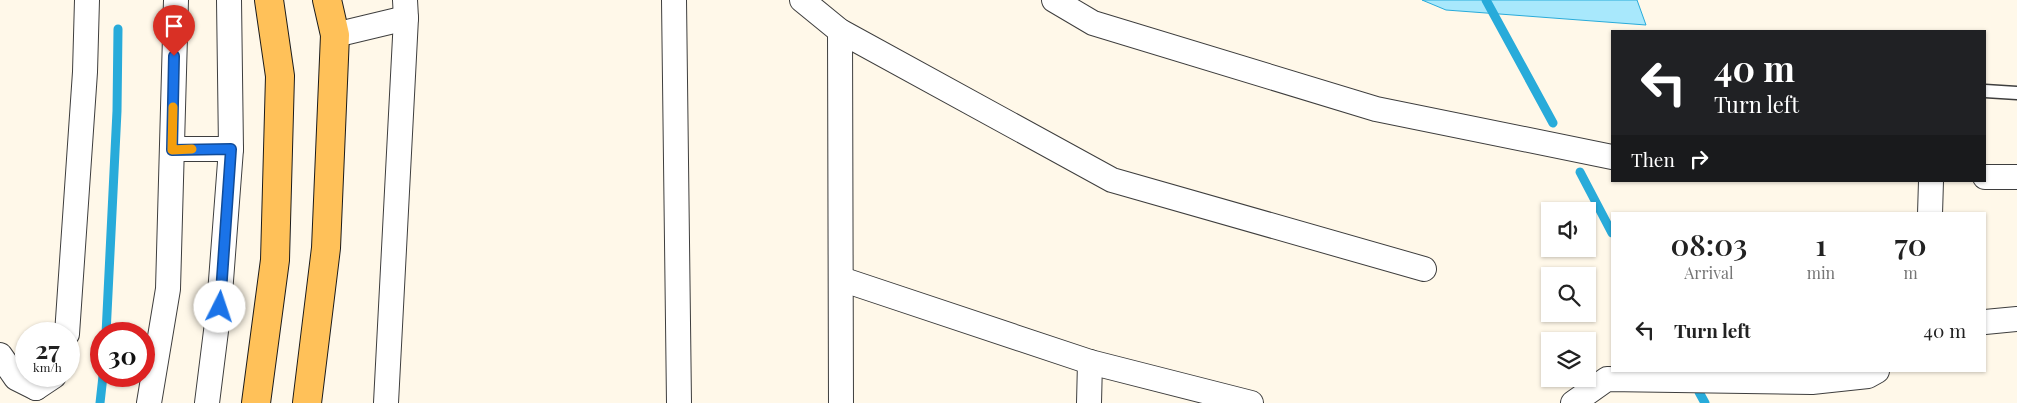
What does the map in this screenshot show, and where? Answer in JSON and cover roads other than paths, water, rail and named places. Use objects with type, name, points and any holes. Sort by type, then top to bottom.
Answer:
[{"type":"main road","points":[[256,403],[275,260],[280,76],[269,0]]},
{"type":"main road","points":[[306,403],[326,248],[335,35],[327,0]]},
{"type":"street","points":[[68,322],[85,72],[86,0]]},
{"type":"street","points":[[155,402],[168,289],[176,0]]},
{"type":"street","points":[[207,403],[220,307],[231,149],[229,0]]},
{"type":"street","points":[[674,0],[679,403]]},
{"type":"street","points":[[802,0],[840,32],[1112,180],[1424,269]]},
{"type":"street","points":[[1054,0],[1093,23],[1376,109],[1611,157]]},
{"type":"street","points":[[335,35],[405,9],[386,403]]},
{"type":"street","points":[[840,32],[841,403]]},
{"type":"street","points":[[172,150],[231,149]]},
{"type":"street","points":[[1986,176],[2017,177]]},
{"type":"street","points":[[1930,212],[1931,182]]},
{"type":"street","points":[[841,279],[1090,362],[1251,403]]},
{"type":"street","points":[[1986,322],[2017,319]]},
{"type":"street","points":[[0,355],[16,378],[43,389]]},
{"type":"street","points":[[1089,403],[1090,362]]},
{"type":"street","points":[[1573,403],[1607,379],[1812,382],[1868,376],[1875,372]]},
{"type":"lane","points":[[1986,91],[2017,93]]},
{"type":"water","points":[[1422,0],[1637,0],[1646,25],[1446,10]]},
{"type":"waterway","points":[[1486,0],[1553,123]]},
{"type":"waterway","points":[[107,322],[117,111],[118,29]]},
{"type":"waterway","points":[[1580,172],[1611,231]]},
{"type":"waterway","points":[[100,403],[102,387]]},
{"type":"waterway","points":[[1699,392],[1705,403]]}]
